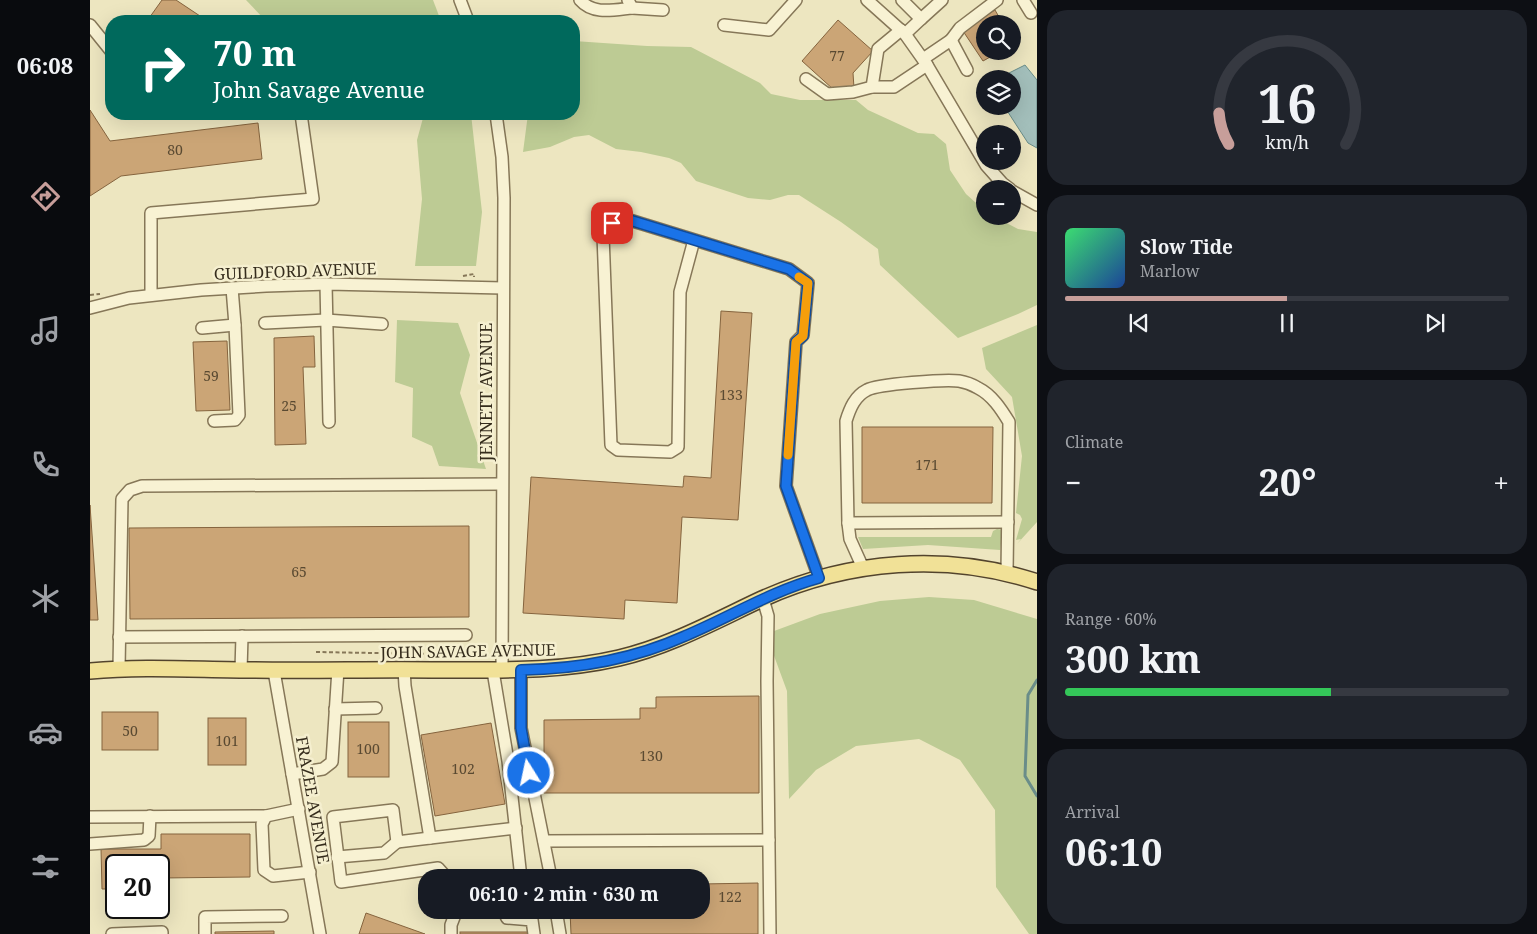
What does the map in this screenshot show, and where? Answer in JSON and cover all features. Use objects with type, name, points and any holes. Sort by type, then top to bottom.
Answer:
[{"type":"main road","name":"JOHN SAVAGE AVENUE","points":[[90,671],[119,668],[274,671],[338,669],[521,670],[592,663],[652,649],[701,629],[763,599],[819,578],[862,568],[898,564],[933,564],[1006,573],[1037,582]]},
{"type":"street","points":[[460,0],[466,15]]},
{"type":"street","points":[[580,0],[586,7],[600,11],[630,4],[663,10]]},
{"type":"street","points":[[724,25],[769,30],[796,0]]},
{"type":"street","points":[[867,0],[903,32],[925,62],[986,165],[999,180]]},
{"type":"street","points":[[902,0],[921,19]]},
{"type":"street","points":[[872,87],[878,49],[921,19],[942,0]]},
{"type":"street","points":[[806,79],[828,94],[853,92],[872,87],[894,87],[951,40],[960,28],[997,0]]},
{"type":"street","points":[[1023,0],[1031,13]]},
{"type":"street","points":[[90,26],[105,44]]},
{"type":"street","points":[[951,40],[967,70]]},
{"type":"street","points":[[151,296],[151,213],[313,199],[302,120]]},
{"type":"street","name":"JENNETT AVENUE","points":[[497,120],[504,198],[502,655],[497,671],[520,869]]},
{"type":"street","points":[[1021,196],[1037,205]]},
{"type":"street","points":[[694,240],[680,292],[678,447],[670,452],[618,450],[611,445],[602,235],[612,223],[623,218],[789,269],[808,283],[803,336],[796,342],[786,486],[819,578]]},
{"type":"street","points":[[326,284],[329,422]]},
{"type":"street","name":"GUILDFORD AVENUE","points":[[90,308],[129,298],[232,288],[326,284],[503,288]]},
{"type":"street","points":[[214,421],[235,420],[240,414],[232,288]]},
{"type":"street","points":[[265,323],[326,320],[382,324]]},
{"type":"street","points":[[202,328],[235,326]]},
{"type":"street","points":[[862,568],[850,539],[848,523],[846,421],[850,407],[868,389],[916,382],[960,381],[979,388],[998,405],[1009,422],[1006,573]]},
{"type":"street","points":[[119,668],[122,499],[130,490],[142,486],[502,484]]},
{"type":"street","points":[[848,523],[1008,522]]},
{"type":"street","points":[[763,599],[768,616],[770,934]]},
{"type":"street","points":[[119,637],[466,635]]},
{"type":"street","points":[[241,670],[242,636]]},
{"type":"street","points":[[292,774],[323,769],[332,762],[338,669]]},
{"type":"street","points":[[404,669],[405,686],[430,838]]},
{"type":"street","points":[[521,670],[521,728],[549,869]]},
{"type":"street","name":"FRAZEE AVENUE","points":[[274,671],[320,934]]},
{"type":"street","points":[[335,708],[376,708]]},
{"type":"street","points":[[90,817],[266,816],[299,809]]},
{"type":"street","points":[[397,842],[393,810],[333,816],[340,882],[418,871]]},
{"type":"street","points":[[90,844],[144,840],[150,836],[150,816]]},
{"type":"street","points":[[266,816],[262,824],[264,870],[273,876],[310,872]]},
{"type":"street","points":[[337,857],[384,853],[397,842],[516,828]]},
{"type":"street","points":[[544,841],[769,840]]},
{"type":"street","points":[[451,934],[451,925],[456,912],[498,910],[505,914],[507,918],[532,920],[534,934]]},
{"type":"street","points":[[205,934],[205,917],[282,916]]},
{"type":"street","points":[[558,919],[560,934]]},
{"type":"street","points":[[112,934],[162,932],[162,934]]},
{"type":"path","points":[[316,652],[528,656],[532,654]]},
{"type":"green space","points":[[246,0],[433,0],[439,15],[260,15]]},
{"type":"green space","points":[[580,41],[691,47],[760,83],[771,94],[800,100],[856,100],[868,110],[918,133],[934,134],[946,144],[950,170],[966,194],[976,203],[976,225],[1010,225],[1018,229],[1037,232],[1037,305],[958,338],[880,265],[878,249],[799,195],[788,195],[770,200],[748,198],[696,181],[681,163],[669,158],[616,149],[589,135],[574,137],[550,147],[523,152],[527,120],[580,120]]},
{"type":"green space","points":[[422,120],[472,120],[482,212],[476,266],[415,266],[422,199],[417,140]]},
{"type":"green space","points":[[397,320],[458,323],[470,355],[460,393],[486,469],[439,466],[432,446],[412,437],[413,388],[395,382]]},
{"type":"green space","points":[[1037,325],[1037,522],[1017,544],[1021,539],[1016,540],[1022,519],[1016,513],[1022,456],[1012,397],[986,369],[982,348]]},
{"type":"green space","points":[[997,529],[1003,530],[1000,550],[928,545],[863,549],[858,537],[991,537],[993,531]]},
{"type":"green space","points":[[929,597],[974,600],[1037,619],[1037,934],[1029,934],[996,887],[995,810],[960,760],[919,739],[856,746],[816,770],[789,799],[787,691],[766,634],[820,614],[880,601]]},
{"type":"water","points":[[1025,65],[1037,80],[1037,148],[1028,143],[1021,132],[1021,125],[1016,125],[1010,115],[1021,115],[1021,70],[1015,70]]},
{"type":"building","points":[[162,0],[176,0],[198,15],[151,15]]},
{"type":"building","points":[[995,10],[998,15],[987,15]]},
{"type":"building","points":[[838,20],[873,51],[853,73],[854,88],[834,90],[802,61]]},
{"type":"building","points":[[976,22],[976,50],[963,31]]},
{"type":"building","points":[[90,110],[110,141],[258,123],[262,159],[121,176],[90,196]]},
{"type":"building","points":[[721,311],[752,313],[738,520],[682,517],[677,603],[625,600],[624,619],[523,613],[531,477],[683,487],[684,476],[711,478]]},
{"type":"building","points":[[314,336],[315,367],[303,367],[306,444],[275,445],[274,338]]},
{"type":"building","points":[[227,341],[230,410],[196,411],[193,342]]},
{"type":"building","points":[[862,427],[993,427],[992,503],[862,503]]},
{"type":"building","points":[[90,505],[98,620],[90,620]]},
{"type":"building","points":[[469,526],[469,617],[130,619],[129,528]]},
{"type":"building","points":[[759,696],[759,793],[544,793],[544,720],[640,719],[640,708],[656,708],[656,697]]},
{"type":"building","points":[[102,712],[158,712],[158,750],[102,750]]},
{"type":"building","points":[[208,718],[246,718],[246,765],[208,765]]},
{"type":"building","points":[[348,722],[389,722],[389,777],[348,777]]},
{"type":"building","points":[[491,723],[505,804],[435,816],[421,735]]},
{"type":"building","points":[[161,834],[250,834],[250,877],[170,878],[170,854],[105,854],[105,889],[102,889],[101,849],[161,849]]},
{"type":"building","points":[[758,883],[758,934],[571,934],[570,919],[710,919],[710,884]]},
{"type":"building","points":[[366,913],[425,934],[359,934]]},
{"type":"building","points":[[274,931],[274,934],[215,934],[215,932]]},
{"type":"building","points":[[460,932],[528,932],[528,934],[460,934]]},
{"type":"waterway","points":[[1037,680],[1028,695],[1025,776],[1037,796]]},
{"type":"slow traffic","points":[[788,455],[796,342],[803,336],[808,283],[799,277]]},
{"type":"route","points":[[529,773],[521,728],[521,670],[549,669],[584,664],[619,658],[652,649],[701,629],[778,592],[819,578],[786,486],[796,342],[803,336],[808,283],[789,269],[623,218],[612,223]]}]
